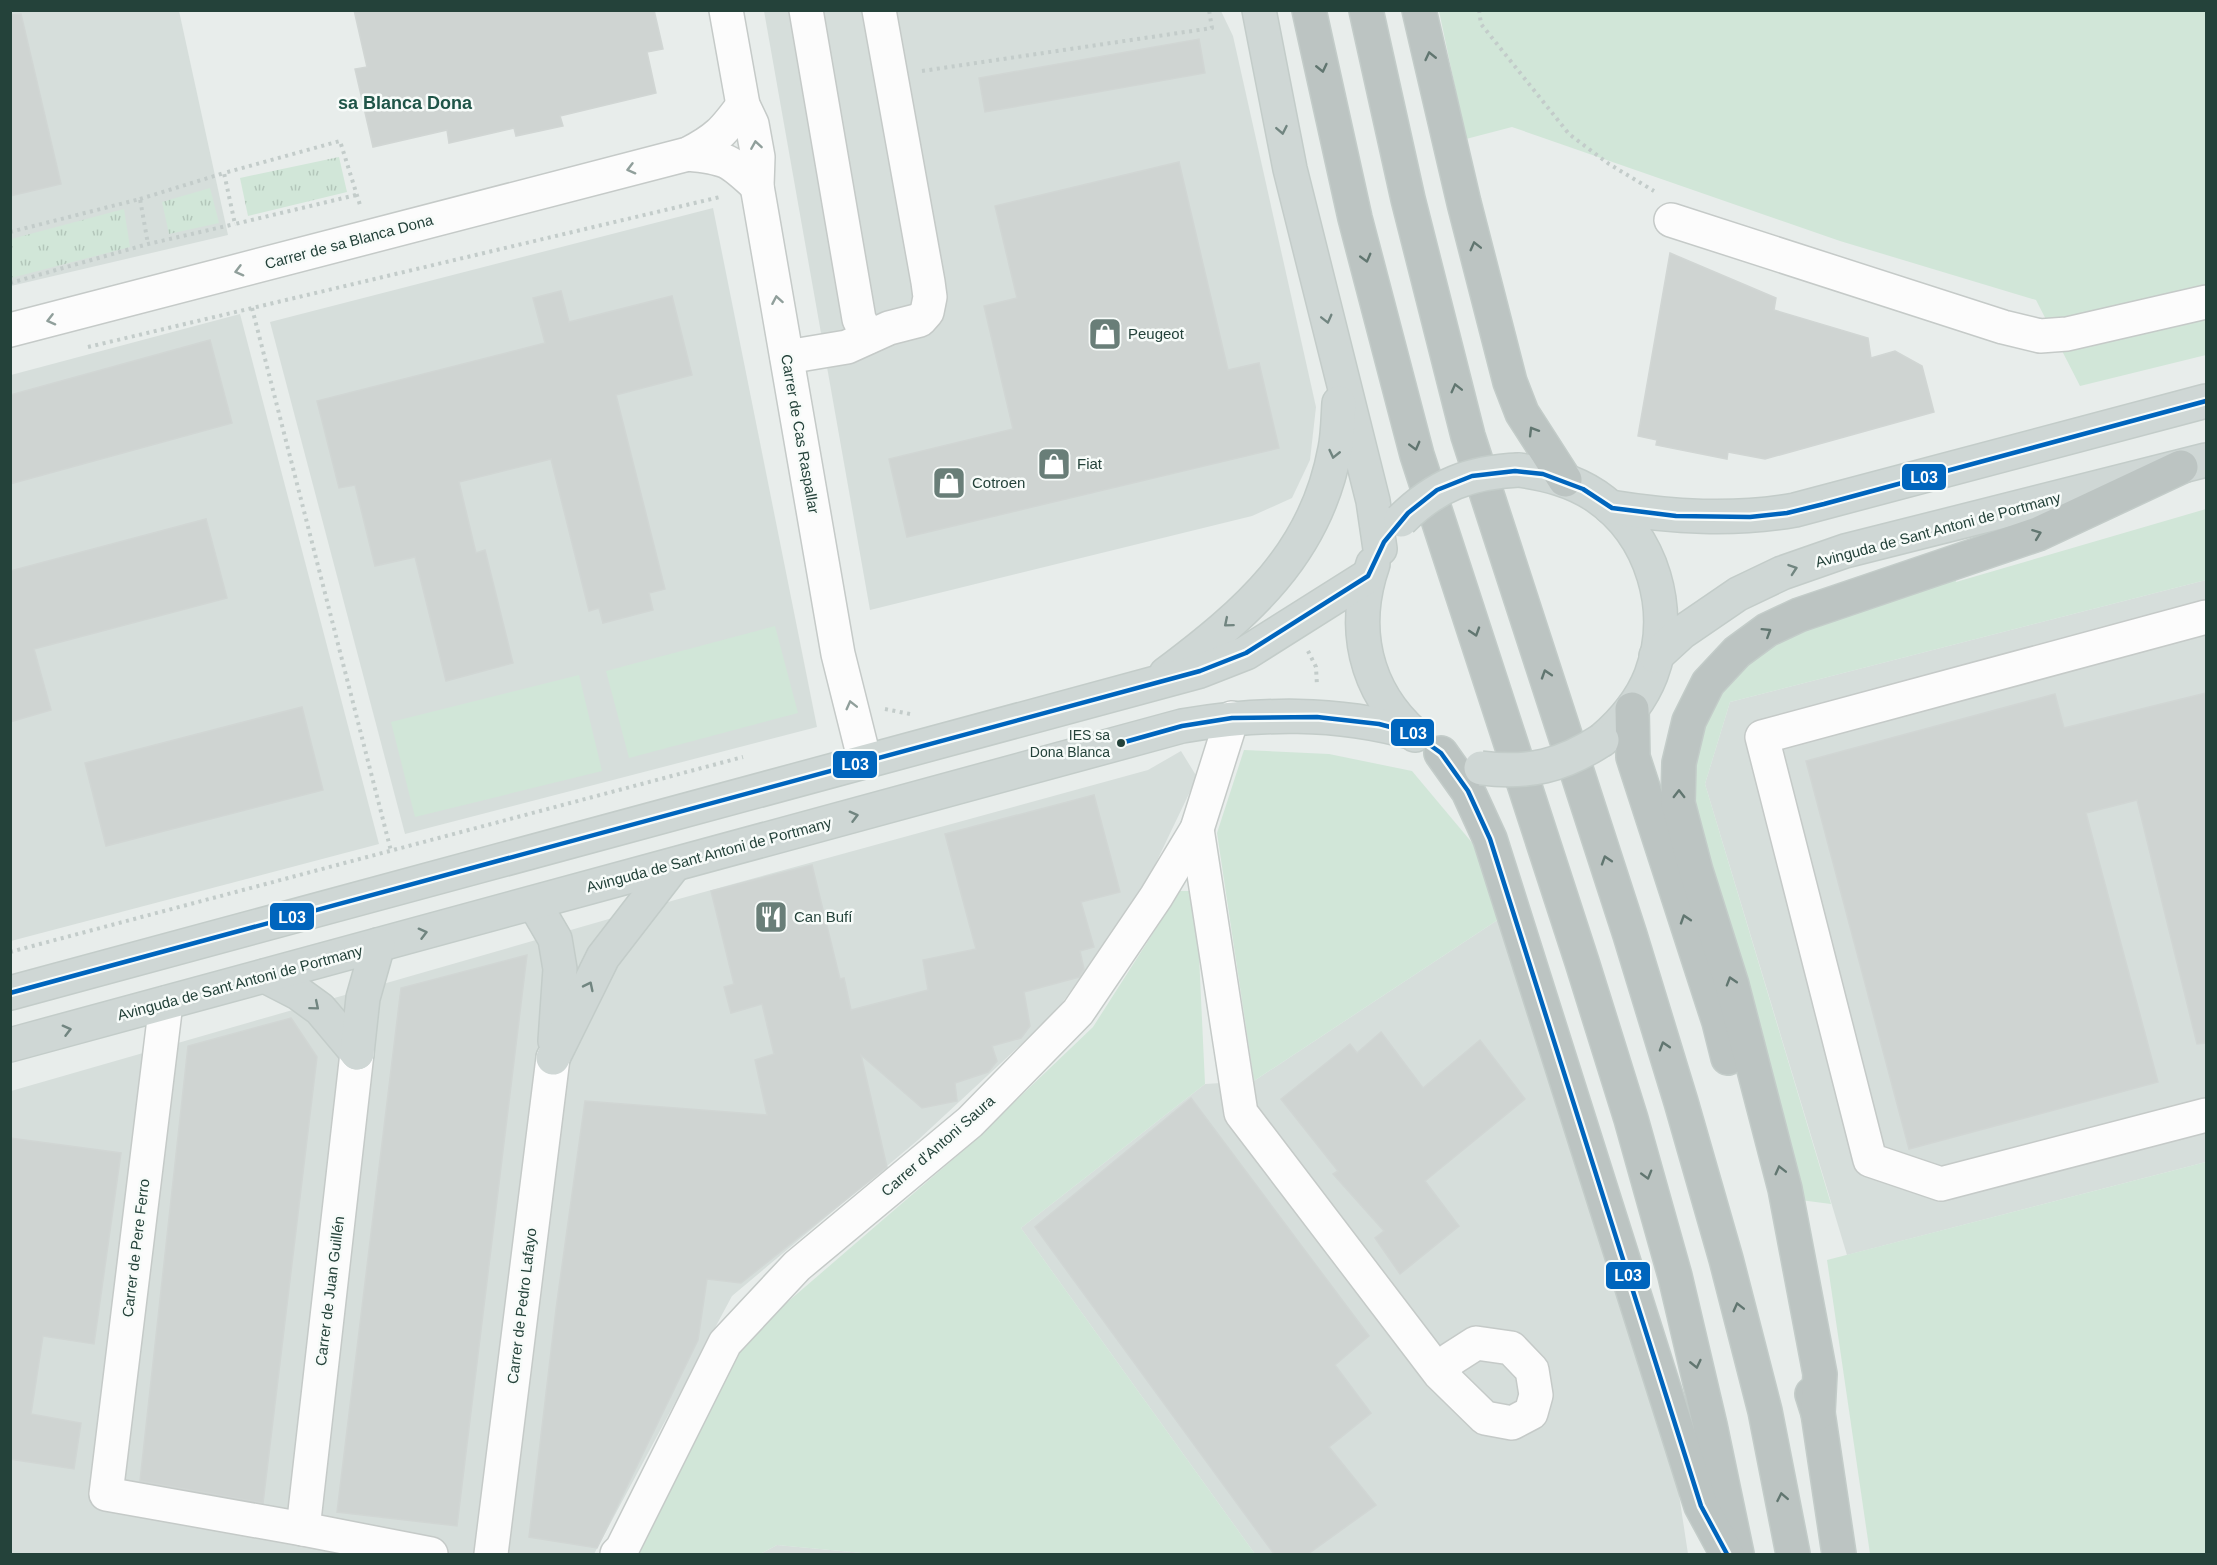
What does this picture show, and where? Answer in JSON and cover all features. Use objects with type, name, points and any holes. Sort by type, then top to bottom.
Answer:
[{"type":"highway","points":[[1309,10],[1355,218],[1417,454],[1631,1119],[1675,1276],[1737,1554]]},
{"type":"highway","points":[[1366,10],[1407,199],[1468,436],[1682,1102],[1765,1411],[1793,1554]]},
{"type":"highway","points":[[1419,10],[1464,203],[1510,382],[1522,413],[1565,480]]},
{"type":"highway","points":[[1818,1413],[1820,1374],[1785,1189],[1732,985],[1696,872],[1678,803],[1679,763],[1689,721],[1708,683],[1737,652],[1767,630],[1799,615],[2038,534],[2194,463]]},
{"type":"highway","points":[[1632,709],[1633,757],[1719,1022],[1766,1197],[1798,1339],[1818,1413],[1839,1554]]},
{"type":"highway","points":[[1441,753],[1468,791],[1490,839],[1701,1506],[1727,1554]]},
{"type":"main road","points":[[1259,10],[1290,169],[1373,501],[1374,563]]},
{"type":"main road","points":[[1150,685],[1236,616],[1271,584],[1292,557],[1313,519],[1336,449],[1341,375]]},
{"type":"main road","points":[[1610,507],[1692,517],[1753,517],[1795,510],[2206,401]]},
{"type":"main road","name":"Avinguda de Sant Antoni de Portmany","points":[[1656,656],[1681,633],[1738,594],[1782,573],[1845,550],[2194,463]]},
{"type":"main road","points":[[1519,470],[1565,480],[1596,496],[1610,507],[1640,543],[1654,575],[1661,610],[1660,633],[1651,675],[1632,709],[1602,740],[1575,756],[1545,767],[1513,771],[1481,768],[1441,753],[1413,733],[1395,716],[1371,673],[1364,650],[1363,600],[1374,563],[1401,520],[1428,496],[1448,484],[1479,474],[1519,470]]},
{"type":"main road","points":[[10,993],[1200,671],[1246,653],[1295,624],[1374,563]]},
{"type":"main road","name":"Avinguda de Sant Antoni de Portmany","points":[[10,1045],[1182,726],[1232,718],[1317,717],[1379,724],[1413,733]]},
{"type":"main road","points":[[553,1058],[603,957],[674,865]]},
{"type":"main road","points":[[534,903],[555,939],[560,969],[553,1058]]},
{"type":"main road","points":[[357,1053],[363,998],[378,945]]},
{"type":"main road","points":[[265,976],[298,993],[320,1009],[357,1053]]},
{"type":"street","name":"Carrer de Cas Raspallar","points":[[726,10],[743,105],[752,124],[758,157],[757,186],[838,654],[865,762]]},
{"type":"street","points":[[806,10],[859,319],[868,337]]},
{"type":"street","points":[[786,357],[847,347],[889,328],[920,320],[927,312],[930,297],[879,10]]},
{"type":"street","name":"Carrer de sa Blanca Dona","points":[[10,330],[688,154],[721,135],[743,105]]},
{"type":"street","name":"Carrer de sa Blanca Dona","points":[[688,154],[721,159],[733,164],[757,186]]},
{"type":"street","points":[[1671,220],[2003,327],[2040,336],[2067,334],[2206,302]]},
{"type":"street","points":[[2206,617],[1762,737],[1870,1160],[1941,1184],[2206,1115]]},
{"type":"street","name":"Carrer d'Antoni Saura","points":[[617,1554],[622,1549],[725,1343],[797,1266],[970,1122],[1078,1012],[1156,897],[1197,829],[1232,718]]},
{"type":"street","points":[[1197,829],[1241,1113],[1440,1374]]},
{"type":"street","name":"Carrer de Pere Ferro","points":[[166,1003],[106,1494],[303,1528]]},
{"type":"street","name":"Carrer de Juan Guillén","points":[[303,1528],[357,1053]]},
{"type":"street","name":"Carrer de Pedro Lafayo","points":[[491,1554],[553,1058]]},
{"type":"street","points":[[303,1528],[431,1554]]},
{"type":"path","points":[[891,75],[1212,28],[1209,10]]},
{"type":"path","points":[[1479,10],[1481,24],[1569,134],[1609,164],[1658,193],[1671,220]]},
{"type":"path","points":[[10,232],[140,199],[340,141],[361,211]]},
{"type":"path","points":[[224,174],[236,224]]},
{"type":"path","points":[[10,283],[148,244],[356,195]]},
{"type":"path","points":[[78,349],[725,195]]},
{"type":"path","points":[[140,199],[148,244]]},
{"type":"path","points":[[252,308],[391,851]]},
{"type":"path","points":[[1295,624],[1316,667],[1317,717]]},
{"type":"path","points":[[883,709],[913,714]]},
{"type":"path","points":[[10,952],[746,757]]},
{"type":"shaded area","points":[[10,11],[179,11],[228,235],[11,286]]},
{"type":"shaded area","points":[[764,11],[1221,11],[1233,36],[1316,407],[1310,460],[1292,498],[1252,516],[870,610]]},
{"type":"shaded area","points":[[713,208],[817,727],[405,834],[270,322]]},
{"type":"shaded area","points":[[240,314],[379,844],[11,941],[11,375]]},
{"type":"shaded area","points":[[2206,580],[2206,1162],[1847,1255],[1705,784],[1730,702]]},
{"type":"shaded area","points":[[1181,751],[1197,777],[1141,894],[1054,1014],[918,1140],[732,1296],[594,1554],[11,1554],[11,1091],[675,900],[1148,770]]},
{"type":"shaded area","points":[[1499,919],[1678,1488],[1688,1554],[1255,1554],[1021,1228],[1205,1084],[1254,1081]]},
{"type":"shaded area","points":[[777,1545],[873,1554],[760,1554]]},
{"type":"green space","points":[[1439,11],[2206,11],[2206,355],[2080,386],[2036,300],[1840,241],[1512,127],[1466,139]]},
{"type":"green space","points":[[339,157],[347,192],[248,216],[240,178]]},
{"type":"green space","points":[[210,188],[219,223],[169,234],[162,202]]},
{"type":"green space","points":[[124,209],[130,247],[11,278],[11,239]]},
{"type":"green space","points":[[2206,509],[2206,580],[1730,702],[1705,784],[1831,1204],[1800,1200],[1690,814],[1698,729],[1712,696],[1745,660],[1777,640],[1954,572],[1956,582]]},
{"type":"green space","points":[[775,626],[798,713],[629,758],[606,671]]},
{"type":"green space","points":[[579,675],[602,771],[415,817],[391,722]]},
{"type":"green space","points":[[1244,750],[1329,754],[1412,771],[1474,845],[1499,919],[1254,1081],[1217,833]]},
{"type":"green space","points":[[1180,891],[1196,891],[1205,1084],[1021,1228],[1255,1554],[873,1554],[777,1545],[760,1554],[635,1554],[747,1337],[965,1149],[1093,1027]]},
{"type":"green space","points":[[2206,1162],[2206,1554],[1870,1554],[1827,1260]]},
{"type":"building","points":[[354,10],[654,10],[663,49],[647,52],[656,93],[560,116],[563,126],[516,136],[514,128],[449,143],[447,130],[373,147],[355,69],[367,67]]},
{"type":"building","points":[[21,14],[61,184],[10,196],[10,15]]},
{"type":"building","points":[[1199,39],[1205,73],[985,112],[979,78]]},
{"type":"building","name":"Peugeot","points":[[1179,162],[1228,370],[1259,363],[1279,448],[907,537],[889,459],[1013,429],[984,306],[1017,298],[995,206]]},
{"type":"building","points":[[1670,253],[1776,298],[1774,310],[1868,338],[1871,358],[1895,351],[1922,366],[1934,412],[1765,459],[1728,452],[1727,459],[1656,445],[1657,440],[1638,436]]},
{"type":"building","points":[[561,291],[569,322],[672,296],[692,375],[616,395],[665,589],[649,593],[653,610],[603,623],[599,608],[589,611],[551,459],[459,482],[476,553],[485,550],[513,663],[446,681],[415,557],[375,566],[355,485],[339,488],[317,401],[545,343],[533,298]]},
{"type":"building","points":[[210,340],[232,423],[10,484],[10,395]]},
{"type":"building","points":[[206,519],[227,598],[34,649],[51,710],[10,722],[10,571]]},
{"type":"building","points":[[2206,693],[2206,1043],[2197,1044],[2137,800],[2086,813],[2158,1082],[1909,1149],[1806,761],[2055,694],[2064,728]]},
{"type":"building","points":[[302,707],[323,790],[106,846],[85,763]]},
{"type":"building","points":[[1094,795],[1120,892],[1081,902],[1094,947],[1080,951],[1084,969],[1079,977],[1024,992],[1030,1026],[1021,1038],[992,1046],[997,1061],[988,1072],[955,1083],[957,1101],[922,1108],[861,1055],[887,1167],[741,1283],[707,1279],[698,1340],[597,1548],[529,1537],[556,1309],[585,1101],[767,1115],[755,1060],[774,1054],[762,1004],[731,1013],[724,987],[734,984],[711,891],[812,865],[840,979],[844,978],[851,1010],[928,990],[923,960],[976,949],[945,834]]},
{"type":"building","points":[[527,955],[457,1526],[337,1512],[401,988]]},
{"type":"building","points":[[291,1018],[317,1057],[263,1503],[140,1481],[188,1046]]},
{"type":"building","points":[[1381,1032],[1423,1088],[1480,1040],[1525,1099],[1425,1181],[1459,1226],[1400,1274],[1375,1238],[1384,1231],[1333,1174],[1338,1171],[1281,1099],[1350,1044],[1357,1053]]},
{"type":"building","points":[[1191,1098],[1369,1336],[1335,1365],[1371,1413],[1329,1447],[1376,1505],[1308,1554],[1274,1554],[1035,1227]]},
{"type":"building","points":[[10,1138],[121,1153],[94,1344],[43,1336],[31,1414],[81,1423],[74,1469],[10,1459]]},
{"type":"transit line","name":"L03","points":[[10,993],[1200,671],[1246,653],[1368,576],[1384,542],[1408,513],[1437,490],[1472,476],[1515,471],[1543,474],[1583,489],[1612,508],[1676,516],[1750,517],[1787,513],[1824,504],[2206,401]]},
{"type":"transit line","name":"L03","points":[[1121,743],[1182,726],[1232,718],[1317,717],[1379,724],[1413,733],[1441,753],[1468,791],[1490,839],[1701,1506],[1727,1554]]},
{"type":"place","name":"Peugeot","points":[[1105,334]]},
{"type":"place","name":"Fiat","points":[[1054,464]]},
{"type":"place","name":"Cotroen","points":[[949,483]]},
{"type":"place","name":"IES sa Dona Blanca","points":[[1121,743]]},
{"type":"place","name":"Can Bufí","points":[[771,917]]},
{"type":"district","name":"sa Blanca Dona","points":[[405,103]]}]
